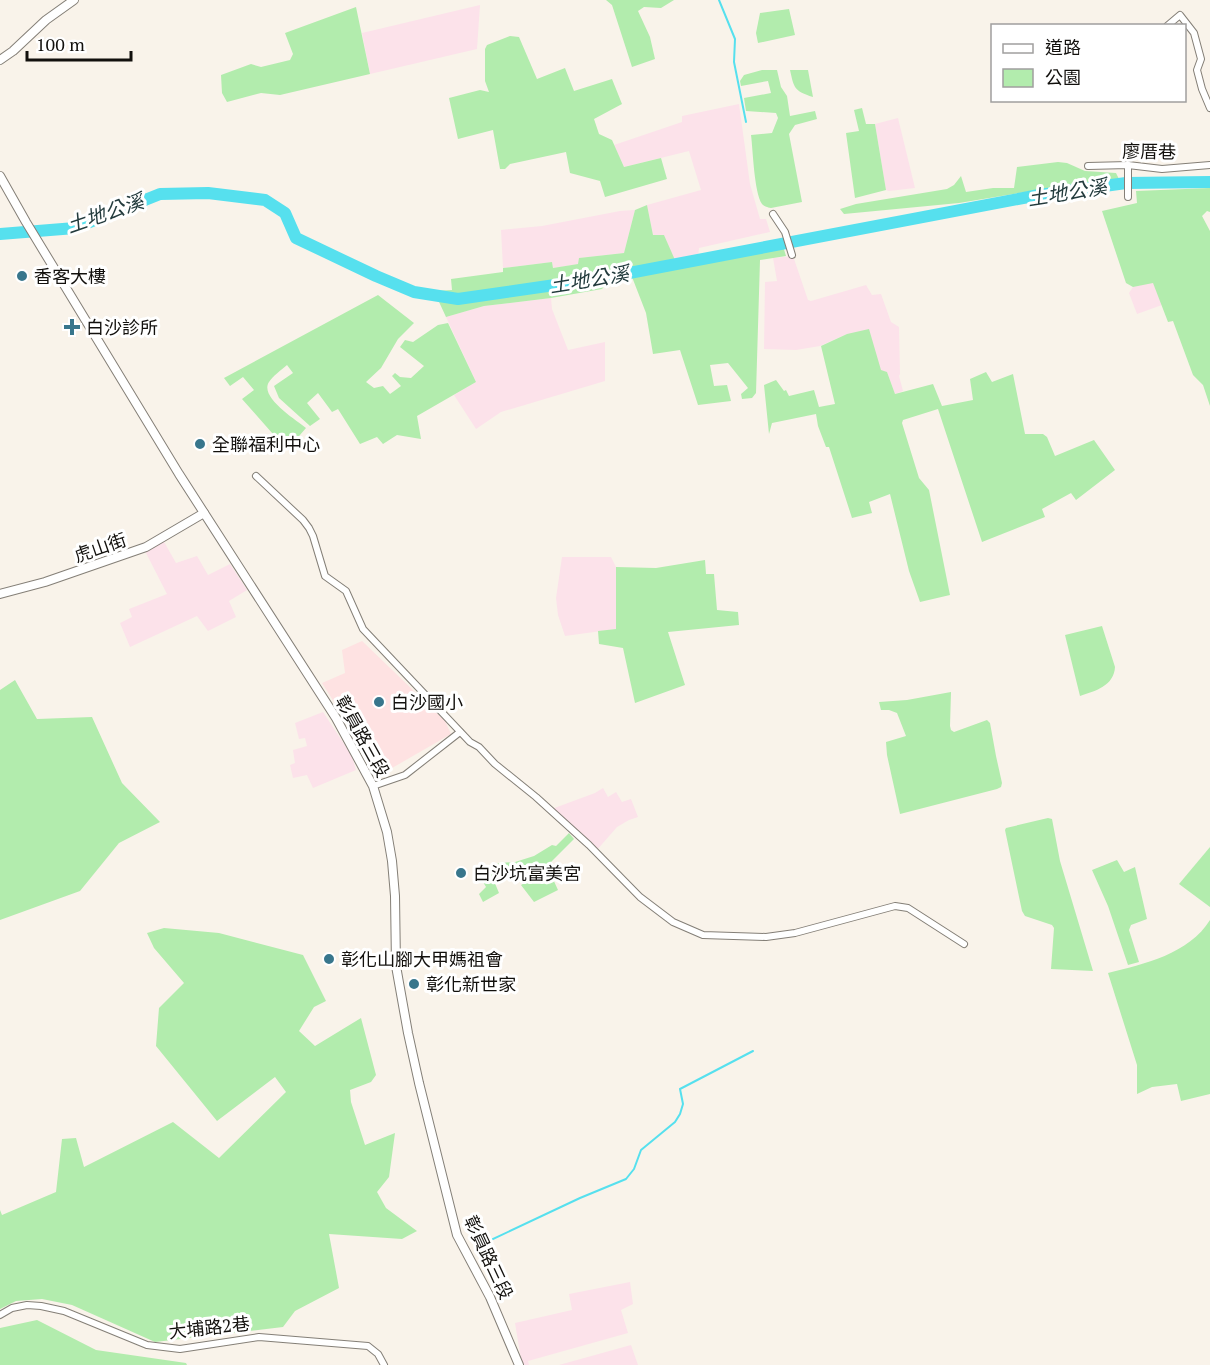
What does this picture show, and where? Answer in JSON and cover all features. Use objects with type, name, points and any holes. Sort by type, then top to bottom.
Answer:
[{"type":"main road","name":"彰員路三段","points":[[0,176],[204,513],[336,718],[373,786],[387,832],[392,861],[396,966],[408,1033],[457,1235],[490,1297],[519,1365]]},
{"type":"street","points":[[0,60],[46,20],[74,0]]},
{"type":"street","points":[[1169,24],[1180,15],[1194,33],[1201,59],[1197,70],[1210,108]]},
{"type":"street","points":[[1128,165],[1128,194]]},
{"type":"street","name":"廖厝巷","points":[[1088,166],[1128,165],[1162,169],[1210,165]]},
{"type":"street","points":[[773,214],[785,232],[791,251]]},
{"type":"street","points":[[256,476],[303,519],[313,536],[324,576],[346,591],[363,629],[470,742],[479,747],[495,764],[589,845],[640,897],[673,922],[703,935],[766,937],[795,933],[902,906],[964,944]]},
{"type":"street","name":"虎山街","points":[[0,594],[45,582],[146,547],[204,513]]},
{"type":"street","points":[[373,786],[405,775],[460,732]]},
{"type":"street","name":"大埔路2巷","points":[[0,1315],[12,1308],[27,1305],[41,1306],[64,1311],[147,1345],[180,1349],[259,1337],[368,1346],[378,1354],[384,1365]]},
{"type":"shaded area","points":[[480,5],[477,49],[370,74],[362,33]]},
{"type":"shaded area","points":[[739,104],[750,184],[760,219],[766,219],[770,232],[699,248],[698,257],[674,260],[664,235],[653,235],[647,205],[701,190],[689,151],[624,167],[614,145],[682,122],[682,116]]},
{"type":"shaded area","points":[[898,118],[915,188],[889,191],[886,190],[875,124]]},
{"type":"shaded area","points":[[635,210],[624,253],[580,258],[579,264],[553,268],[552,262],[503,268],[501,230],[542,226]]},
{"type":"shaded area","points":[[793,256],[808,300],[866,285],[872,295],[881,294],[891,322],[899,327],[899,376],[903,391],[895,394],[887,372],[881,371],[847,334],[820,346],[796,350],[764,349],[765,282],[777,281],[773,258]]},
{"type":"shaded area","points":[[1153,282],[1162,305],[1137,314],[1129,293],[1133,287]]},
{"type":"shaded area","points":[[551,298],[552,309],[568,350],[605,342],[605,381],[501,412],[476,429],[454,395],[476,382],[446,317],[484,306]]},
{"type":"shaded area","points":[[163,540],[176,563],[197,556],[208,575],[230,564],[247,590],[229,601],[236,617],[208,631],[197,616],[130,647],[120,623],[132,617],[129,609],[167,594],[145,551]]},
{"type":"shaded area","points":[[562,557],[611,557],[616,567],[616,629],[565,636],[558,615],[556,598]]},
{"type":"shaded area","name":"白沙國小","points":[[362,641],[445,721],[451,734],[380,775],[322,683],[345,673],[342,650]]},
{"type":"shaded area","points":[[323,712],[352,756],[356,770],[313,788],[307,775],[293,778],[290,765],[295,763],[293,750],[307,746],[305,738],[299,739],[295,723]]},
{"type":"shaded area","points":[[603,788],[608,797],[616,792],[622,802],[631,799],[638,817],[617,827],[596,851],[549,810]]},
{"type":"shaded area","points":[[630,1282],[633,1304],[621,1310],[628,1333],[528,1361],[529,1365],[522,1365],[515,1323],[572,1310],[569,1294]]},
{"type":"shaded area","points":[[631,1345],[638,1365],[559,1365]]},
{"type":"green space","points":[[606,0],[674,0],[661,8],[644,7],[638,11],[650,37],[655,59],[632,67],[612,5]]},
{"type":"green space","points":[[356,7],[370,74],[280,95],[261,93],[227,102],[222,93],[221,75],[251,64],[261,67],[290,60],[293,54],[285,33]]},
{"type":"green space","points":[[789,9],[795,35],[758,43],[756,33],[760,13]]},
{"type":"green space","points":[[510,36],[519,37],[537,79],[565,68],[574,91],[612,79],[622,104],[594,119],[599,134],[612,140],[624,167],[661,158],[667,179],[605,197],[600,181],[570,173],[566,152],[510,164],[505,169],[500,169],[493,130],[458,139],[449,98],[480,90],[489,92],[485,81],[485,49],[487,45]]},
{"type":"green space","points":[[762,70],[777,70],[781,87],[787,96],[790,116],[815,111],[817,119],[795,125],[789,134],[802,202],[771,208],[763,205],[759,198],[751,135],[772,133],[778,118],[776,113],[746,111],[744,98],[771,93],[768,81],[741,86],[740,81],[744,75]]},
{"type":"green space","points":[[790,70],[808,70],[813,97],[796,88]]},
{"type":"green space","points":[[862,108],[866,124],[875,124],[886,190],[855,198],[846,133],[859,131],[854,110]]},
{"type":"green space","points":[[1067,163],[1085,171],[1116,173],[1119,179],[959,203],[844,214],[840,209],[856,204],[947,189],[954,185],[961,176],[966,192],[1014,188],[1017,167]]},
{"type":"green space","points":[[1210,188],[1210,212],[1207,211],[1202,216],[1210,231],[1210,406],[1203,385],[1193,375],[1173,321],[1168,322],[1153,283],[1133,287],[1126,283],[1102,211],[1137,203],[1136,191]]},
{"type":"green space","points":[[647,205],[653,235],[664,235],[675,260],[783,246],[786,256],[760,260],[756,393],[752,398],[742,399],[741,394],[748,388],[728,363],[710,365],[714,386],[727,385],[731,401],[698,405],[680,350],[653,354],[646,313],[632,277],[609,281],[602,289],[484,306],[446,317],[434,291],[452,290],[451,279],[503,272],[503,268],[552,262],[553,268],[578,264],[579,258],[624,253],[635,210]]},
{"type":"green space","points":[[378,295],[414,323],[398,339],[381,368],[366,382],[374,388],[383,386],[390,394],[401,386],[392,376],[395,373],[400,377],[411,378],[424,366],[400,347],[405,340],[413,342],[438,325],[448,323],[476,382],[417,416],[421,439],[397,435],[383,444],[377,437],[360,444],[338,409],[332,412],[318,393],[307,403],[320,419],[310,426],[279,398],[274,386],[293,373],[287,365],[269,382],[267,388],[280,408],[306,428],[287,450],[242,399],[254,390],[243,377],[230,386],[224,378]]},
{"type":"green space","points":[[869,329],[881,370],[887,372],[895,394],[933,384],[942,406],[973,400],[970,379],[986,372],[992,382],[1013,374],[1025,434],[1043,434],[1047,437],[1055,456],[1094,440],[1115,470],[1076,500],[1071,493],[1042,509],[1045,517],[982,542],[938,409],[903,420],[919,478],[929,490],[950,595],[920,602],[909,571],[890,494],[869,502],[872,513],[852,518],[829,447],[826,447],[818,426],[816,414],[772,423],[769,434],[764,385],[776,380],[789,396],[814,390],[819,407],[835,404],[821,346],[847,334]]},
{"type":"green space","points":[[705,560],[706,574],[714,574],[717,610],[738,612],[739,625],[668,632],[685,685],[635,703],[623,648],[599,644],[598,631],[616,629],[616,567],[656,568]]},
{"type":"green space","points":[[1102,626],[1115,667],[1114,673],[1103,687],[1080,696],[1065,635]]},
{"type":"green space","points":[[15,680],[37,719],[92,717],[122,783],[160,822],[119,843],[80,891],[0,920],[0,690]]},
{"type":"green space","points":[[951,692],[951,730],[954,732],[987,720],[990,723],[1001,787],[900,814],[886,742],[906,736],[897,713],[881,710],[879,702],[907,700]]},
{"type":"green space","points":[[1048,818],[1052,819],[1060,861],[1093,971],[1051,969],[1054,928],[1052,925],[1025,916],[1022,911],[1005,830]]},
{"type":"green space","points":[[569,833],[574,839],[547,866],[558,890],[534,902],[521,885],[531,879],[524,865],[494,881],[499,893],[483,902],[479,894],[486,887],[479,875],[499,863],[515,862],[534,856],[552,845],[556,846]]},
{"type":"green space","points":[[1210,847],[1210,907],[1179,884]]},
{"type":"green space","points":[[1117,860],[1124,872],[1135,867],[1147,919],[1131,925],[1129,930],[1139,962],[1128,965],[1108,906],[1092,870]]},
{"type":"green space","points":[[1210,920],[1210,1094],[1181,1101],[1177,1084],[1152,1087],[1137,1094],[1137,1065],[1108,973],[1165,956],[1190,941]]},
{"type":"green space","points":[[164,928],[219,933],[303,955],[326,1001],[314,1007],[299,1031],[315,1046],[361,1018],[376,1075],[371,1082],[350,1090],[351,1102],[365,1145],[395,1133],[389,1177],[377,1192],[386,1208],[417,1231],[402,1239],[329,1234],[339,1288],[295,1311],[283,1327],[155,1342],[72,1305],[42,1299],[16,1301],[0,1309],[0,1210],[2,1215],[56,1192],[62,1139],[76,1138],[84,1167],[173,1122],[219,1158],[286,1092],[275,1077],[217,1121],[156,1046],[159,1008],[184,983],[154,948],[147,933]]},
{"type":"green space","points":[[37,1320],[96,1350],[186,1363],[187,1365],[0,1365],[0,1328]]},
{"type":"waterway","points":[[719,0],[735,39],[734,62],[746,122]]},
{"type":"waterway","name":"土地公溪","points":[[0,234],[75,228],[160,194],[208,193],[265,200],[285,213],[296,238],[414,292],[458,299],[603,278],[1039,195],[1126,183],[1210,182]]},
{"type":"waterway","points":[[476,1247],[626,1179],[634,1169],[641,1150],[675,1122],[680,1114],[683,1104],[680,1089],[753,1051]]},
{"type":"place","name":"香客大樓","points":[[22,276]]},
{"type":"place","name":"白沙診所","points":[[72,327]]},
{"type":"place","name":"全聯福利中心","points":[[200,444]]},
{"type":"place","name":"白沙國小","points":[[379,702]]},
{"type":"place","name":"白沙坑富美宮","points":[[461,873]]},
{"type":"place","name":"彰化山腳大甲媽祖會","points":[[329,959]]},
{"type":"place","name":"彰化新世家","points":[[414,984]]}]
